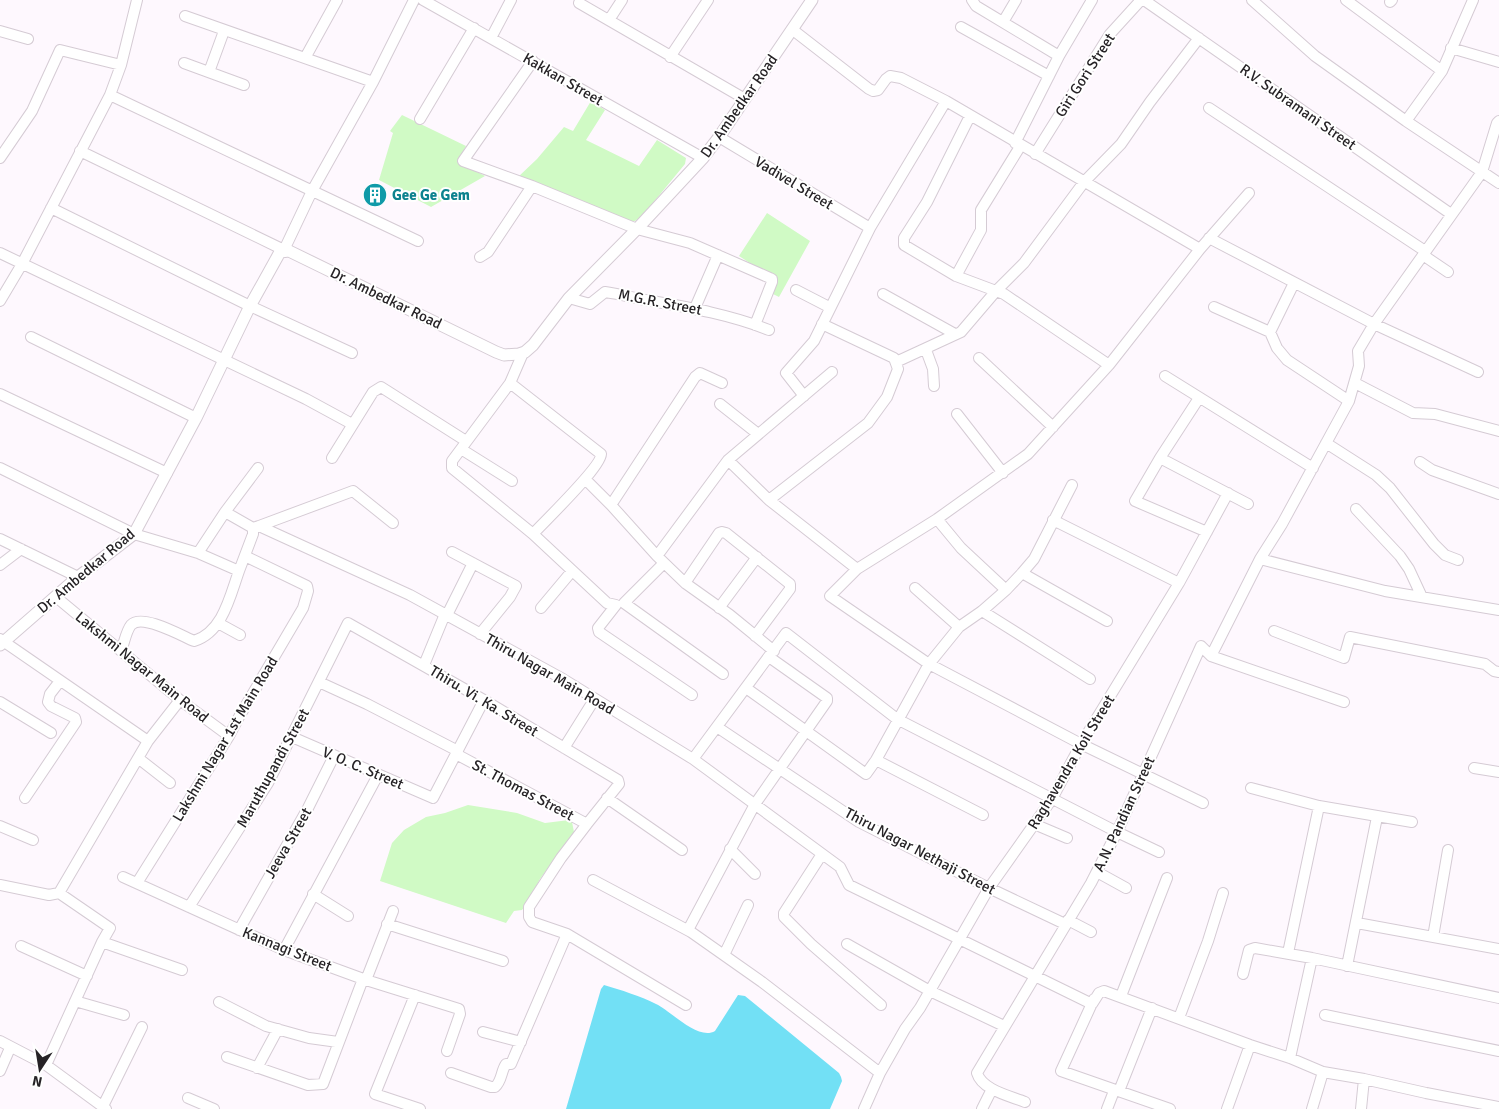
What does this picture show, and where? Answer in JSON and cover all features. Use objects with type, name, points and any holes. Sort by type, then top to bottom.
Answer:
[{"type":"street","points":[[0,301],[22,264],[110,95],[121,65],[137,0]]},
{"type":"street","points":[[305,58],[337,0]]},
{"type":"street","points":[[80,152],[284,250],[312,191],[373,82],[414,0]]},
{"type":"street","name":"Kakkan Street","points":[[423,0],[435,3],[491,38],[703,158]]},
{"type":"street","points":[[491,38],[511,0]]},
{"type":"street","points":[[609,20],[622,0]]},
{"type":"street","points":[[670,57],[708,0]]},
{"type":"street","name":"Dr. Ambedkar Road","points":[[1,642],[78,577],[134,534],[196,418],[250,306],[280,252],[284,250],[298,255],[496,352],[512,356],[523,353],[533,345],[569,298],[637,230],[703,158],[719,138],[812,0]]},
{"type":"street","points":[[972,0],[976,6],[1059,56]]},
{"type":"street","points":[[1003,22],[1016,0]]},
{"type":"street","points":[[956,276],[981,230],[981,210],[1018,144],[1059,56],[1092,0]]},
{"type":"street","name":"R.V. Subramani Street","points":[[1143,0],[1451,214]]},
{"type":"street","name":"Giri Gori Street","points":[[1035,154],[1110,34],[1143,0]]},
{"type":"street","points":[[1252,0],[1315,56],[1499,183]]},
{"type":"street","points":[[1406,120],[1442,72],[1472,0]]},
{"type":"street","points":[[1351,2],[1442,72]]},
{"type":"street","points":[[580,3],[745,99]]},
{"type":"street","points":[[185,16],[373,82]]},
{"type":"street","points":[[961,27],[1049,76]]},
{"type":"street","points":[[420,119],[474,28]]},
{"type":"street","points":[[793,30],[869,89],[873,91],[878,90],[890,76],[902,78],[1200,249]]},
{"type":"street","points":[[0,31],[28,40]]},
{"type":"street","points":[[209,72],[224,31]]},
{"type":"street","points":[[896,362],[926,350],[961,332],[996,291],[1024,263],[1084,182],[1121,144],[1150,102],[1199,38]]},
{"type":"street","points":[[1451,48],[1499,62]]},
{"type":"street","points":[[0,158],[32,110],[60,50],[121,65]]},
{"type":"street","points":[[533,61],[463,161],[532,186],[637,230],[690,243],[772,279],[755,324]]},
{"type":"street","points":[[184,64],[244,85]]},
{"type":"street","points":[[110,95],[418,240]]},
{"type":"street","points":[[804,396],[786,373],[814,341],[829,307],[870,228],[946,102]]},
{"type":"street","points":[[1209,108],[1424,253],[1448,272]]},
{"type":"street","points":[[970,116],[927,202],[902,242],[956,276],[1004,294],[1109,365]]},
{"type":"street","points":[[1344,702],[1211,656],[1260,559],[1282,524],[1349,401],[1359,366],[1358,351],[1374,324],[1482,172],[1497,123],[1499,122]]},
{"type":"street","name":"Vadivel Street","points":[[719,138],[870,228]]},
{"type":"street","points":[[480,256],[488,252],[532,186]]},
{"type":"street","points":[[1203,803],[1081,744],[929,664],[830,596],[857,569],[937,519],[1028,454],[1109,365],[1200,249],[1249,193]]},
{"type":"street","points":[[51,208],[250,306],[352,353]]},
{"type":"street","points":[[1209,238],[1374,324],[1478,372]]},
{"type":"street","points":[[0,253],[306,399],[352,424]]},
{"type":"street","points":[[695,308],[718,255]]},
{"type":"street","points":[[1270,332],[1294,283]]},
{"type":"street","points":[[796,290],[829,307]]},
{"type":"street","name":"M.G.R. Street","points":[[569,298],[590,304],[605,292],[695,308],[755,324],[769,330]]},
{"type":"street","points":[[883,294],[956,334]]},
{"type":"street","points":[[1214,306],[1270,332],[1277,348],[1287,360],[1349,401]]},
{"type":"street","points":[[769,500],[868,423],[887,397],[898,369],[894,358],[822,324]]},
{"type":"street","points":[[31,337],[196,418]]},
{"type":"street","points":[[926,350],[934,369],[934,386]]},
{"type":"street","points":[[523,353],[510,383],[452,461],[452,468],[533,534],[607,604],[616,605],[600,624],[599,632],[692,694]]},
{"type":"street","points":[[979,358],[1053,427]]},
{"type":"street","points":[[723,674],[624,603],[661,560],[728,460],[832,372]]},
{"type":"street","points":[[611,505],[696,377],[700,373],[706,374],[722,383]]},
{"type":"street","points":[[1165,376],[1313,468]]},
{"type":"street","points":[[510,383],[602,454],[602,458],[585,479],[533,534]]},
{"type":"street","points":[[1355,383],[1413,413],[1435,414],[1499,431]]},
{"type":"street","points":[[332,458],[373,392],[381,387],[512,481]]},
{"type":"street","points":[[0,394],[167,473]]},
{"type":"street","points":[[1199,398],[1160,458],[1135,502],[1206,532]]},
{"type":"street","points":[[720,404],[758,434]]},
{"type":"street","points":[[957,414],[1003,473]]},
{"type":"street","points":[[1326,443],[1376,475],[1390,488],[1444,555],[1458,560]]},
{"type":"street","points":[[1160,458],[1248,504]]},
{"type":"street","points":[[728,460],[769,500],[857,569]]},
{"type":"street","points":[[1420,462],[1432,470],[1499,494]]},
{"type":"street","points":[[0,468],[134,534],[198,553],[239,571]]},
{"type":"street","points":[[198,553],[224,512],[258,468]]},
{"type":"street","points":[[585,479],[685,583],[755,636],[772,654],[827,698],[827,701],[755,804],[688,930]]},
{"type":"street","points":[[746,688],[806,729],[866,774],[876,760],[897,718],[929,664],[959,627],[982,611],[1006,590],[1034,559],[1072,485]]},
{"type":"street","points":[[120,651],[131,625],[139,620],[151,622],[194,641],[203,638],[221,620],[256,527],[353,490],[393,523]]},
{"type":"street","name":"Raghavendra Koil Street","points":[[864,1109],[880,1073],[905,1029],[930,991],[989,888],[1052,798],[1081,744],[1179,583],[1228,493]]},
{"type":"street","points":[[1356,509],[1400,556],[1409,569],[1422,597]]},
{"type":"street","name":"Thiru Nagar Main Road","points":[[224,512],[410,595],[563,679],[594,700],[693,759],[840,867],[850,885],[1092,1004],[1094,999]]},
{"type":"street","points":[[937,519],[961,548],[1006,590]]},
{"type":"street","points":[[1053,520],[1179,583]]},
{"type":"street","points":[[685,583],[719,533],[726,533],[790,584],[790,589],[755,636]]},
{"type":"street","points":[[0,539],[78,577]]},
{"type":"street","points":[[0,566],[21,549]]},
{"type":"street","points":[[452,552],[516,586],[510,597],[480,634]]},
{"type":"street","name":"Lakshmi Nagar 1st Main Road","points":[[136,883],[229,736],[303,608],[308,591],[306,586],[245,556]]},
{"type":"street","points":[[719,608],[757,557]]},
{"type":"street","points":[[1260,559],[1385,591],[1499,610]]},
{"type":"street","points":[[424,665],[446,614],[473,563]]},
{"type":"street","points":[[541,608],[572,571]]},
{"type":"street","points":[[1022,574],[1107,621]]},
{"type":"street","points":[[915,588],[959,627]]},
{"type":"street","name":"Lakshmi Nagar Main Road","points":[[56,597],[180,700],[229,736]]},
{"type":"street","points":[[982,611],[1090,679]]},
{"type":"street","points":[[218,623],[240,635]]},
{"type":"street","name":"Thiru. Vi. Ka. Street","points":[[348,623],[424,665],[618,780]]},
{"type":"street","name":"Maruthupandi Street","points":[[190,907],[268,783],[348,623]]},
{"type":"street","points":[[1274,631],[1344,658],[1350,637],[1485,664],[1494,671],[1499,672]]},
{"type":"street","points":[[693,759],[786,633],[897,718],[1117,832],[1160,852]]},
{"type":"street","points":[[1,642],[148,741]]},
{"type":"street","name":"A.N. Pandian Street","points":[[992,1089],[980,1082],[977,1073],[1036,976],[1117,832],[1201,646],[1211,656]]},
{"type":"street","points":[[25,798],[76,722],[75,718],[50,706],[48,702],[50,694],[60,681]]},
{"type":"street","name":"St. Thomas Street","points":[[320,682],[367,704],[457,752],[586,824],[619,784],[618,780]]},
{"type":"street","points":[[59,893],[148,741],[180,700]]},
{"type":"street","points":[[457,752],[484,700]]},
{"type":"street","points":[[564,748],[594,700]]},
{"type":"street","points":[[0,702],[51,733]]},
{"type":"street","name":"Thiru Nagar Nethaji Street","points":[[717,727],[860,822],[989,888],[1091,932]]},
{"type":"street","name":"V. O. C. Street","points":[[292,737],[433,798],[457,752]]},
{"type":"street","name":"Jeeva Street","points":[[239,930],[270,872],[308,808],[334,756]]},
{"type":"street","points":[[138,758],[170,783]]},
{"type":"street","points":[[876,760],[983,815]]},
{"type":"street","points":[[1474,768],[1499,772]]},
{"type":"street","points":[[284,950],[378,775]]},
{"type":"street","points":[[1251,788],[1319,806],[1412,822]]},
{"type":"street","points":[[607,798],[682,850]]},
{"type":"street","points":[[1288,953],[1319,806]]},
{"type":"street","points":[[1347,966],[1377,817]]},
{"type":"street","points":[[586,824],[529,907],[529,917],[532,922],[567,934],[686,1005]]},
{"type":"street","points":[[1034,824],[1067,838]]},
{"type":"street","points":[[0,826],[33,840]]},
{"type":"street","points":[[730,849],[755,874]]},
{"type":"street","points":[[1433,937],[1448,850]]},
{"type":"street","points":[[822,854],[784,913],[784,917],[811,944],[881,1005]]},
{"type":"street","points":[[1096,872],[1126,888]]},
{"type":"street","name":"Kannagi Street","points":[[123,877],[284,950],[364,979],[456,1008],[460,1011],[460,1014],[447,1051]]},
{"type":"street","points":[[1121,996],[1167,878]]},
{"type":"street","points":[[593,880],[688,930],[762,982],[880,1073]]},
{"type":"street","points":[[0,885],[49,895],[59,893],[110,928],[46,1065]]},
{"type":"street","points":[[1179,1018],[1208,941],[1223,893]]},
{"type":"street","points":[[314,894],[348,916]]},
{"type":"street","points":[[724,955],[748,905]]},
{"type":"street","points":[[228,1057],[308,1085],[323,1084],[338,1042],[392,911]]},
{"type":"street","points":[[1357,923],[1499,949]]},
{"type":"street","points":[[387,924],[503,961]]},
{"type":"street","points":[[451,1074],[491,1088],[499,1084],[506,1064],[511,1064],[521,1042],[567,934]]},
{"type":"street","points":[[102,942],[182,970]]},
{"type":"street","points":[[847,944],[930,991],[1004,1026]]},
{"type":"street","points":[[21,946],[87,976]]},
{"type":"street","points":[[1243,974],[1251,948],[1288,953],[1499,998]]},
{"type":"street","points":[[1290,1058],[1312,958]]},
{"type":"street","points":[[1170,1109],[1060,1072],[1094,999],[1101,992],[1121,996],[1323,1072],[1499,1108]]},
{"type":"street","points":[[415,995],[375,1094],[420,1109]]},
{"type":"street","points":[[75,1001],[124,1015]]},
{"type":"street","points":[[219,1002],[266,1026],[309,1038],[338,1042]]},
{"type":"street","points":[[1107,1109],[1117,1091],[1152,1008]]},
{"type":"street","points":[[1325,1015],[1499,1051]]},
{"type":"street","points":[[0,1041],[10,1048],[46,1065],[104,1108],[142,1027]]},
{"type":"street","points":[[257,1068],[278,1029]]},
{"type":"street","points":[[483,1032],[521,1042]]},
{"type":"street","points":[[1227,1109],[1250,1045]]},
{"type":"street","points":[[0,1072],[10,1048]]},
{"type":"street","points":[[1312,1109],[1323,1072]]},
{"type":"street","points":[[1361,1109],[1364,1079]]},
{"type":"street","points":[[982,1109],[992,1089],[1025,1102]]},
{"type":"street","points":[[188,1098],[214,1109]]},
{"type":"street","points":[[384,1109],[387,1098]]},
{"type":"green space","points":[[591,101],[605,110],[586,140],[639,166],[657,140],[686,158],[685,164],[643,215],[635,221],[517,178],[537,159],[564,127],[573,131]]},
{"type":"green space","points":[[402,115],[466,146],[458,162],[485,176],[431,207],[379,180],[393,133],[390,131]]},
{"type":"green space","points":[[767,213],[810,241],[779,297],[771,293],[776,280],[739,256]]},
{"type":"green space","points":[[468,805],[517,813],[545,823],[569,820],[572,822],[574,832],[540,879],[527,904],[522,910],[514,911],[506,923],[380,881],[392,843],[404,830],[426,817]]},
{"type":"water","points":[[604,985],[650,1001],[693,1029],[708,1033],[715,1031],[738,995],[745,996],[839,1073],[842,1081],[830,1109],[566,1109],[601,989]]},
{"type":"place","name":"Gee Ge Gem","points":[[375,195]]}]
